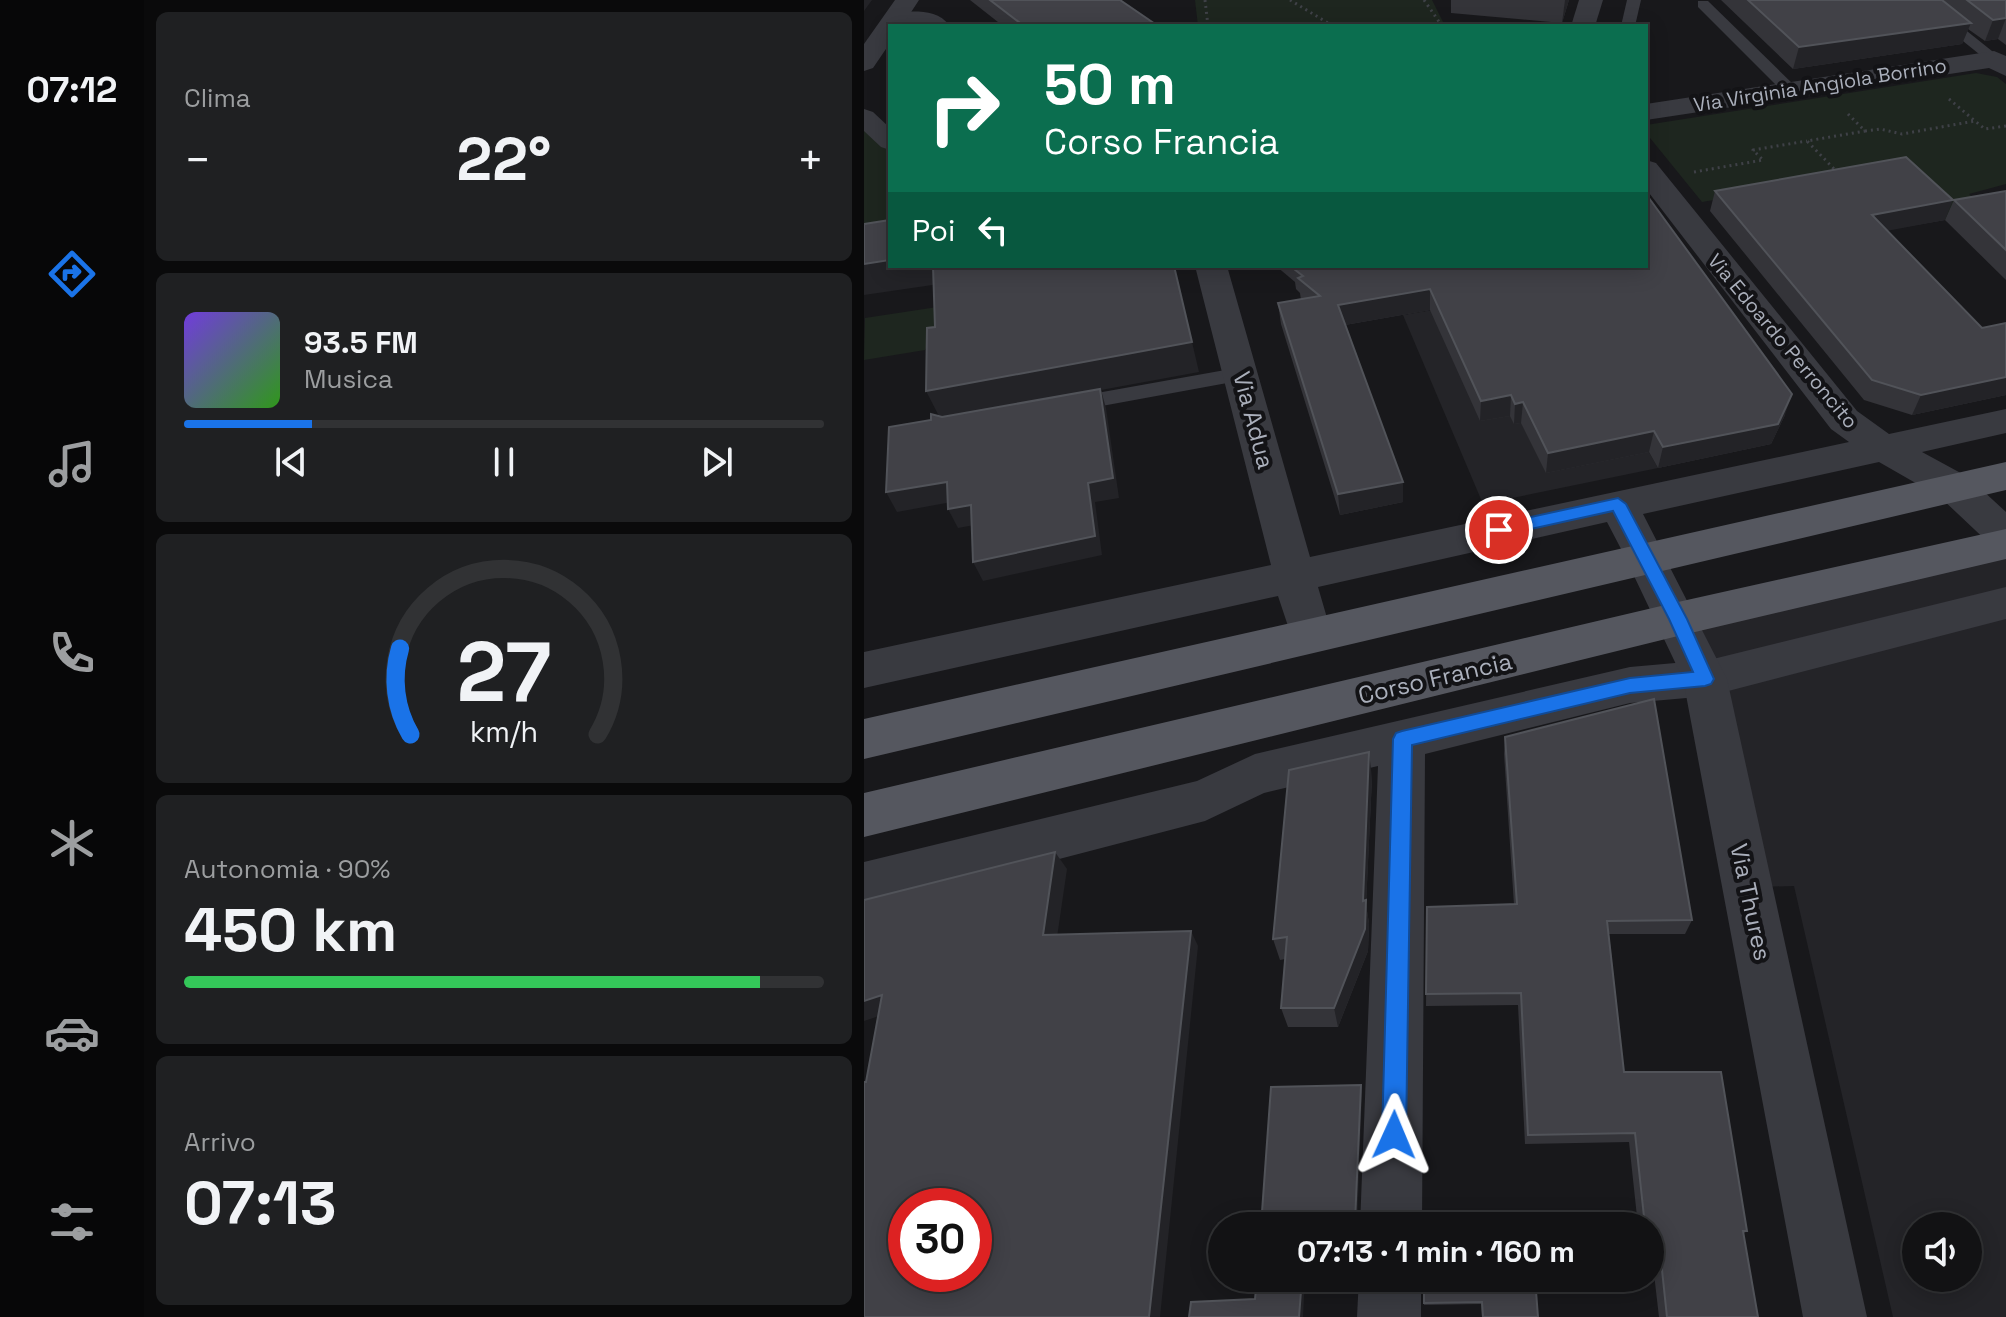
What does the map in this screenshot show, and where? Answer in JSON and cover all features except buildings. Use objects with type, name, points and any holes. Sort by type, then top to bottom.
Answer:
[{"type":"main road","name":"Corso Francia","points":[[864,815],[1678,619],[1987,520],[2006,476]]},
{"type":"main road","name":"Corso Francia","points":[[864,739],[1645,557],[1987,520]]},
{"type":"street","points":[[1584,24],[1591,0]]},
{"type":"street","points":[[901,10],[936,24]]},
{"type":"street","points":[[864,63],[888,29]]},
{"type":"street","name":"Via Virginia Angiola Borrino","points":[[1648,112],[2000,63]]},
{"type":"street","points":[[868,106],[888,139]]},
{"type":"street","name":"Via Edoardo Perroncito","points":[[1650,173],[1844,420],[1987,520]]},
{"type":"street","name":"Via Adua","points":[[1212,268],[1310,635]]},
{"type":"street","points":[[864,670],[1880,446],[2006,421]]},
{"type":"street","name":"Via Thures","points":[[1618,504],[1678,619],[1705,679],[1835,1317]]},
{"type":"street","points":[[864,886],[1205,800],[1255,775],[1630,685],[1705,679],[2006,603]]},
{"type":"street","points":[[1391,1212],[1402,739]]},
{"type":"street","points":[[1389,1317],[1390,1292]]},
{"type":"lane","points":[[1628,24],[1634,0]]},
{"type":"lane","points":[[1919,0],[2000,63]]},
{"type":"lane","points":[[1703,4],[1790,90]]},
{"type":"lane","points":[[1043,410],[1242,374]]},
{"type":"path","points":[[1205,0],[1208,24]]},
{"type":"path","points":[[1289,0],[1330,24]]},
{"type":"path","points":[[1424,0],[1441,24]]},
{"type":"path","points":[[1818,86],[1865,131]]},
{"type":"path","points":[[1650,173],[1763,160],[1753,150],[1880,129],[1902,134],[1975,121],[1985,129],[2006,126]]},
{"type":"path","points":[[1807,141],[1838,173],[1823,175]]},
{"type":"shaded area","points":[[1195,0],[1432,0],[1444,24],[1198,24]]},
{"type":"shaded area","points":[[1976,73],[1997,77],[2006,84],[2006,184],[1969,194],[1988,212],[1945,220],[1891,169],[1702,202],[1648,135],[1648,125]]},
{"type":"shaded area","points":[[864,120],[888,148],[888,228],[864,231]]},
{"type":"shaded area","points":[[1556,289],[1658,468],[1483,504],[1403,315]]},
{"type":"shaded area","points":[[944,306],[925,350],[864,360],[865,318]]},
{"type":"shaded area","points":[[2006,553],[2006,1317],[1893,1317],[1794,886],[1756,887],[1688,624]]},
{"type":"route","points":[[1394,1135],[1402,739],[1630,685],[1705,679],[1678,619],[1618,504],[1499,530]]}]
